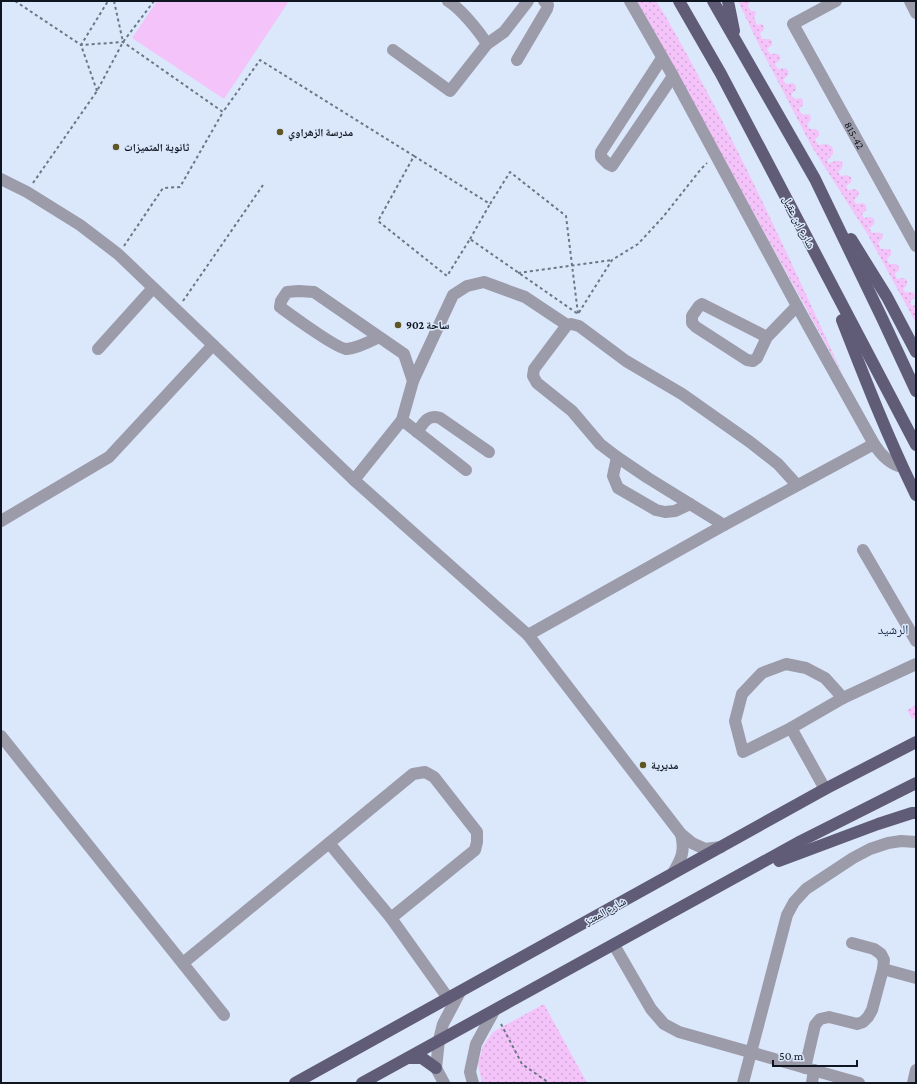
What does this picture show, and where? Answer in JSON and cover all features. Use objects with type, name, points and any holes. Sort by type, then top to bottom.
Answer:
[{"type":"main road","name":"شارع ابن عقيل","points":[[679,1],[721,74],[822,269],[916,445]]},
{"type":"main road","points":[[714,1],[737,44],[815,179],[888,298],[916,352]]},
{"type":"main road","points":[[728,1],[737,44]]},
{"type":"main road","points":[[815,179],[916,391]]},
{"type":"main road","points":[[822,269],[902,467],[916,495]]},
{"type":"main road","name":"شارع المعتز","points":[[295,1083],[673,873],[826,789],[916,742]]},
{"type":"main road","points":[[362,1083],[801,841],[916,783]]},
{"type":"main road","points":[[740,875],[878,824],[916,813]]},
{"type":"main road","points":[[407,1058],[422,1058],[436,1068]]},
{"type":"street","points":[[448,1],[452,3],[480,33],[487,44]]},
{"type":"street","points":[[393,50],[450,91],[487,44],[504,32],[528,1]]},
{"type":"street","points":[[517,60],[547,9],[548,5],[544,1]]},
{"type":"street","points":[[630,1],[874,444],[889,462],[902,467]]},
{"type":"street","name":"815-42","points":[[836,1],[793,24],[916,246]]},
{"type":"street","points":[[910,1],[916,13]]},
{"type":"street","points":[[662,58],[601,152],[601,157],[608,164],[612,166],[672,76]]},
{"type":"street","points":[[639,94],[654,104]]},
{"type":"street","points":[[1,179],[27,192],[80,225],[118,254],[354,480],[528,635],[681,834],[692,843],[705,849],[721,847]]},
{"type":"street","points":[[354,480],[402,420],[413,381],[453,295],[467,286],[484,282],[525,298],[567,325],[571,324],[579,326],[626,361],[682,394],[750,442],[778,464],[798,485]]},
{"type":"street","points":[[98,349],[153,288]]},
{"type":"street","points":[[379,337],[365,344],[345,349],[331,342],[280,307],[281,301],[287,292],[314,292],[404,354],[413,381]]},
{"type":"street","points":[[767,337],[702,304],[698,306],[692,316],[692,322],[696,327],[747,360],[753,361],[757,358],[767,337],[797,306]]},
{"type":"street","points":[[567,325],[534,369],[533,376],[537,383],[572,411],[600,444],[617,457],[724,525]]},
{"type":"street","points":[[1,521],[109,457],[213,345]]},
{"type":"street","points":[[417,432],[428,418],[434,416],[440,418],[489,452]]},
{"type":"street","points":[[402,420],[466,470]]},
{"type":"street","points":[[528,635],[724,525],[874,444]]},
{"type":"street","points":[[617,457],[613,476],[618,488],[656,510],[665,512],[675,511],[690,504]]},
{"type":"street","points":[[863,550],[916,641]]},
{"type":"street","points":[[843,698],[825,678],[806,668],[786,664],[762,673],[742,694],[735,721],[743,752],[792,728],[843,698],[915,666],[916,664]]},
{"type":"street","points":[[792,728],[826,789]]},
{"type":"street","points":[[1,736],[224,1015]]},
{"type":"street","points":[[183,963],[413,774],[425,772],[434,777],[477,832],[477,842],[475,850],[391,918]]},
{"type":"street","points":[[673,873],[681,860],[683,844],[681,834]]},
{"type":"street","points":[[743,1083],[787,915],[794,902],[806,889],[853,858],[870,849],[888,842],[916,842]]},
{"type":"street","points":[[328,843],[391,918],[448,998]]},
{"type":"street","points":[[812,1083],[810,1069],[816,1025],[820,1019],[829,1017],[857,1024],[863,1022],[872,1010],[884,960],[874,949],[852,943]]},
{"type":"street","points":[[614,945],[651,1009],[664,1024],[679,1032],[859,1083]]},
{"type":"street","points":[[883,969],[916,978]]},
{"type":"street","points":[[444,1083],[436,1068],[439,1040],[443,1024],[460,992]]},
{"type":"street","points":[[473,1083],[470,1072],[476,1044],[494,1011]]},
{"type":"street","points":[[913,1083],[916,1070]]},
{"type":"path","points":[[15,1],[81,45],[97,91]]},
{"type":"path","points":[[81,45],[108,1]]},
{"type":"path","points":[[114,1],[123,42]]},
{"type":"path","points":[[27,192],[97,91],[123,42],[154,1]]},
{"type":"path","points":[[81,45],[123,42],[223,112]]},
{"type":"path","points":[[118,254],[163,188],[180,186],[223,112],[260,60],[490,204]]},
{"type":"path","points":[[518,273],[612,260],[638,244],[663,217],[701,169],[715,155]]},
{"type":"path","points":[[414,156],[378,221],[447,276],[510,172],[566,216],[578,314]]},
{"type":"path","points":[[176,310],[263,185]]},
{"type":"path","points":[[470,239],[578,314]]},
{"type":"path","points":[[578,314],[612,260]]},
{"type":"path","points":[[494,1011],[522,1064],[549,1083]]},
{"type":"shaded area","points":[[157,1],[289,1],[224,99],[132,38]]},
{"type":"shaded area","points":[[637,1],[656,1],[669,22],[705,88],[759,195],[843,375]]},
{"type":"shaded area","points":[[738,1],[750,1],[748,6],[751,11],[755,11],[756,13],[754,17],[757,25],[762,24],[764,27],[764,30],[760,33],[762,39],[770,39],[772,41],[772,45],[767,49],[770,54],[778,54],[780,56],[780,60],[775,64],[778,69],[784,68],[788,71],[788,75],[783,80],[786,84],[793,83],[796,86],[796,90],[791,94],[794,99],[801,98],[803,105],[799,109],[802,115],[810,115],[811,119],[807,125],[810,129],[816,129],[819,132],[819,136],[815,139],[818,145],[828,145],[833,149],[833,154],[827,161],[829,163],[840,161],[843,163],[838,172],[841,176],[850,176],[851,182],[846,186],[848,190],[856,189],[859,192],[858,196],[854,200],[856,204],[865,204],[866,210],[862,214],[864,218],[870,217],[874,220],[874,224],[869,228],[872,233],[879,233],[883,235],[882,239],[878,243],[881,249],[889,249],[891,251],[891,255],[887,259],[889,264],[896,264],[899,267],[899,270],[895,274],[897,279],[904,278],[907,281],[907,285],[903,289],[905,292],[912,292],[915,294],[914,298],[910,302],[912,306],[916,305],[916,323],[868,235],[812,147]]},
{"type":"shaded area","points":[[916,705],[916,717],[912,719],[907,710]]},
{"type":"shaded area","points":[[544,1004],[587,1083],[482,1083],[478,1064],[483,1046],[493,1032]]},
{"type":"place","name":"مدرسة الزهراوي","points":[[280,132]]},
{"type":"place","name":"ثانوية المتميزات","points":[[116,147]]},
{"type":"place","name":"ساحة 902","points":[[398,325]]},
{"type":"place","name":"مديرية","points":[[643,765]]},
{"type":"district","name":"الرشيد","points":[[893,629]]}]
